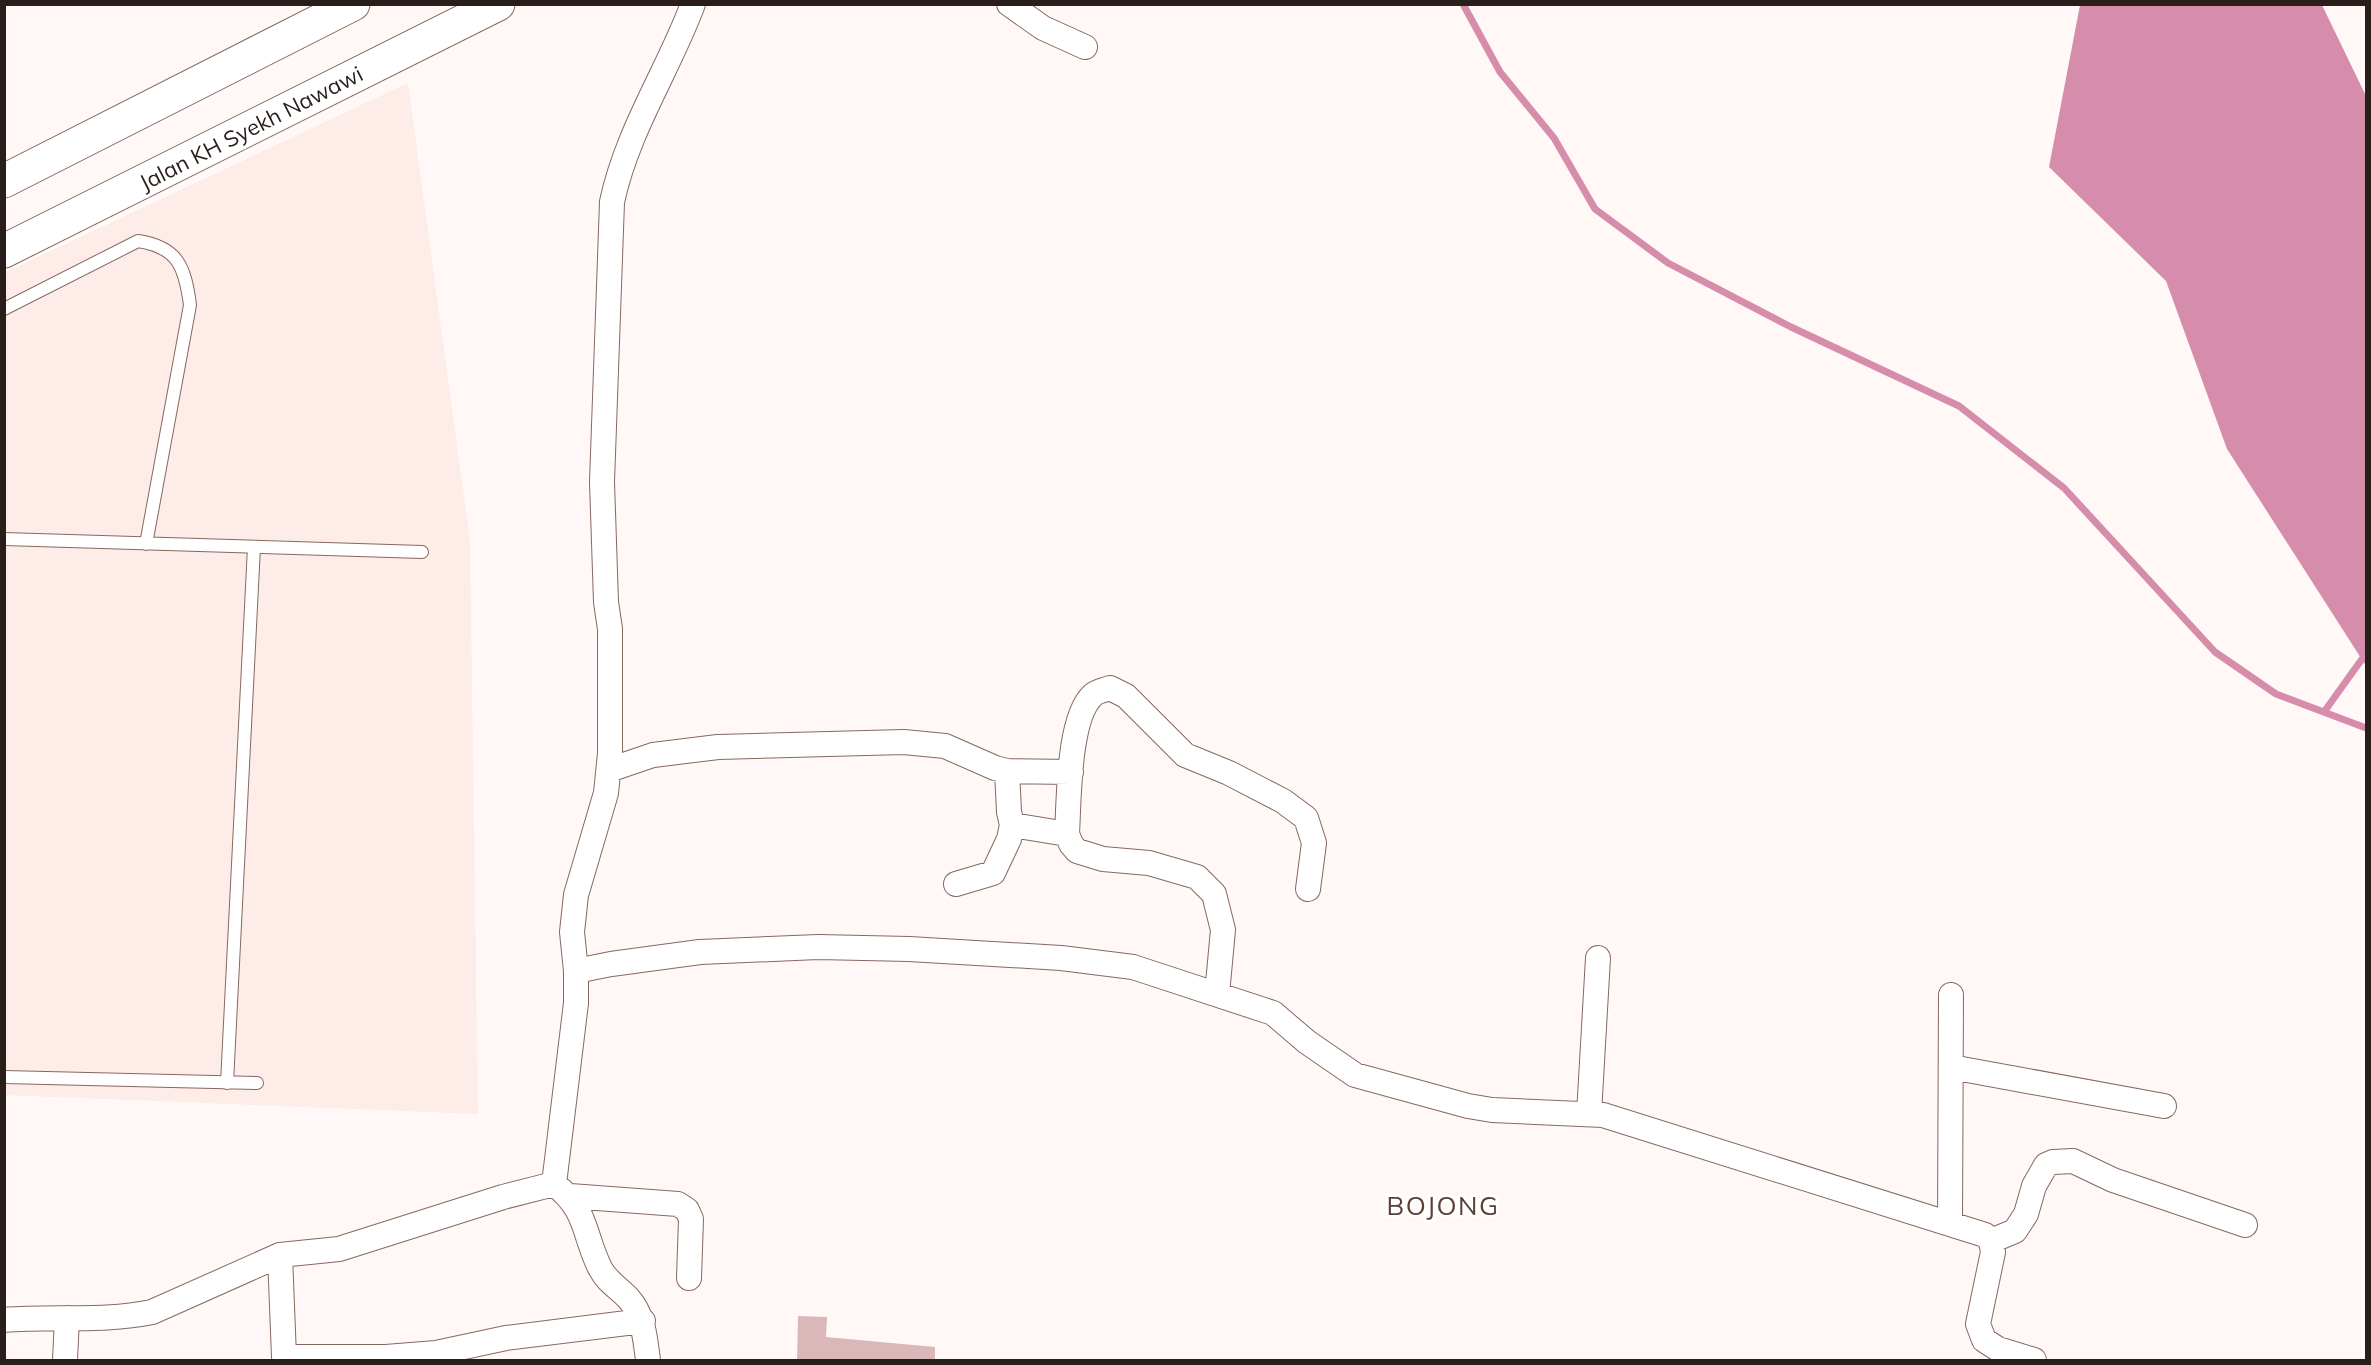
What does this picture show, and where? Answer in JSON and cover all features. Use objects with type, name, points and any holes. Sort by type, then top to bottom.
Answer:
[{"type":"main road","points":[[4,181],[353,4]]},
{"type":"main road","name":"Jalan KH Syekh Nawawi","points":[[4,251],[498,4]]},
{"type":"street","points":[[648,1360],[643,1321],[630,1300],[609,1282],[600,1269],[578,1208],[562,1190],[576,1003],[572,932],[576,895],[599,821],[609,770],[610,629],[606,602],[602,482],[612,202],[619,171],[630,142],[693,4]]},
{"type":"street","points":[[1008,4],[1043,28],[1085,47]]},
{"type":"street","points":[[1217,994],[1223,930],[1214,894],[1197,877],[1149,863],[1103,859],[1077,851],[1071,844],[1067,834],[1074,738],[1080,714],[1093,694],[1110,688],[1126,696],[1185,755],[1229,773],[1283,801],[1306,818],[1314,843],[1308,889]]},
{"type":"street","points":[[609,770],[653,755],[718,747],[904,741],[945,746],[1007,771],[1071,772]]},
{"type":"street","points":[[956,884],[993,873],[1009,839],[1012,825],[1007,771]]},
{"type":"street","points":[[1012,825],[1067,834]]},
{"type":"street","points":[[576,971],[700,952],[778,947],[909,949],[1061,958],[1133,967],[1274,1013],[1307,1042],[1355,1075],[1492,1110],[1603,1115],[1985,1235],[1990,1241],[1993,1252],[1978,1324],[1984,1340],[1998,1349],[2034,1360]]},
{"type":"street","points":[[1589,1114],[1598,958]]},
{"type":"street","points":[[1950,1224],[1951,995]]},
{"type":"street","points":[[1951,1067],[2164,1106]]},
{"type":"street","points":[[1990,1241],[2015,1231],[2026,1214],[2034,1186],[2046,1165],[2053,1162],[2073,1161],[2113,1180],[2245,1225]]},
{"type":"street","points":[[4,1320],[134,1315],[152,1312],[280,1255],[339,1249],[503,1197],[562,1190],[678,1204],[687,1210],[691,1220],[689,1278]]},
{"type":"street","points":[[280,1255],[284,1359],[386,1357],[436,1353],[506,1338],[643,1321]]},
{"type":"street","points":[[65,1360],[67,1318]]},
{"type":"lane","points":[[4,309],[138,241],[154,244],[172,252],[187,281],[190,305],[146,543]]},
{"type":"lane","points":[[4,539],[422,552]]},
{"type":"lane","points":[[227,1083],[254,547]]},
{"type":"lane","points":[[4,1077],[256,1083]]},
{"type":"shaded area","points":[[2080,5],[2322,5],[2366,96],[2366,666],[2227,449],[2166,281],[2049,167]]},
{"type":"shaded area","points":[[408,83],[470,541],[478,1114],[5,1095],[4,273]]},
{"type":"building","points":[[798,1316],[827,1317],[826,1337],[935,1347],[935,1360],[797,1360]]},
{"type":"waterway","points":[[1463,4],[1500,72],[1554,138],[1595,209],[1668,263],[1791,327],[1959,406],[2064,488],[2215,652],[2276,694],[2366,728]]},
{"type":"waterway","points":[[2324,712],[2362,659]]},
{"type":"district","name":"BOJONG","points":[[1443,1206]]}]
